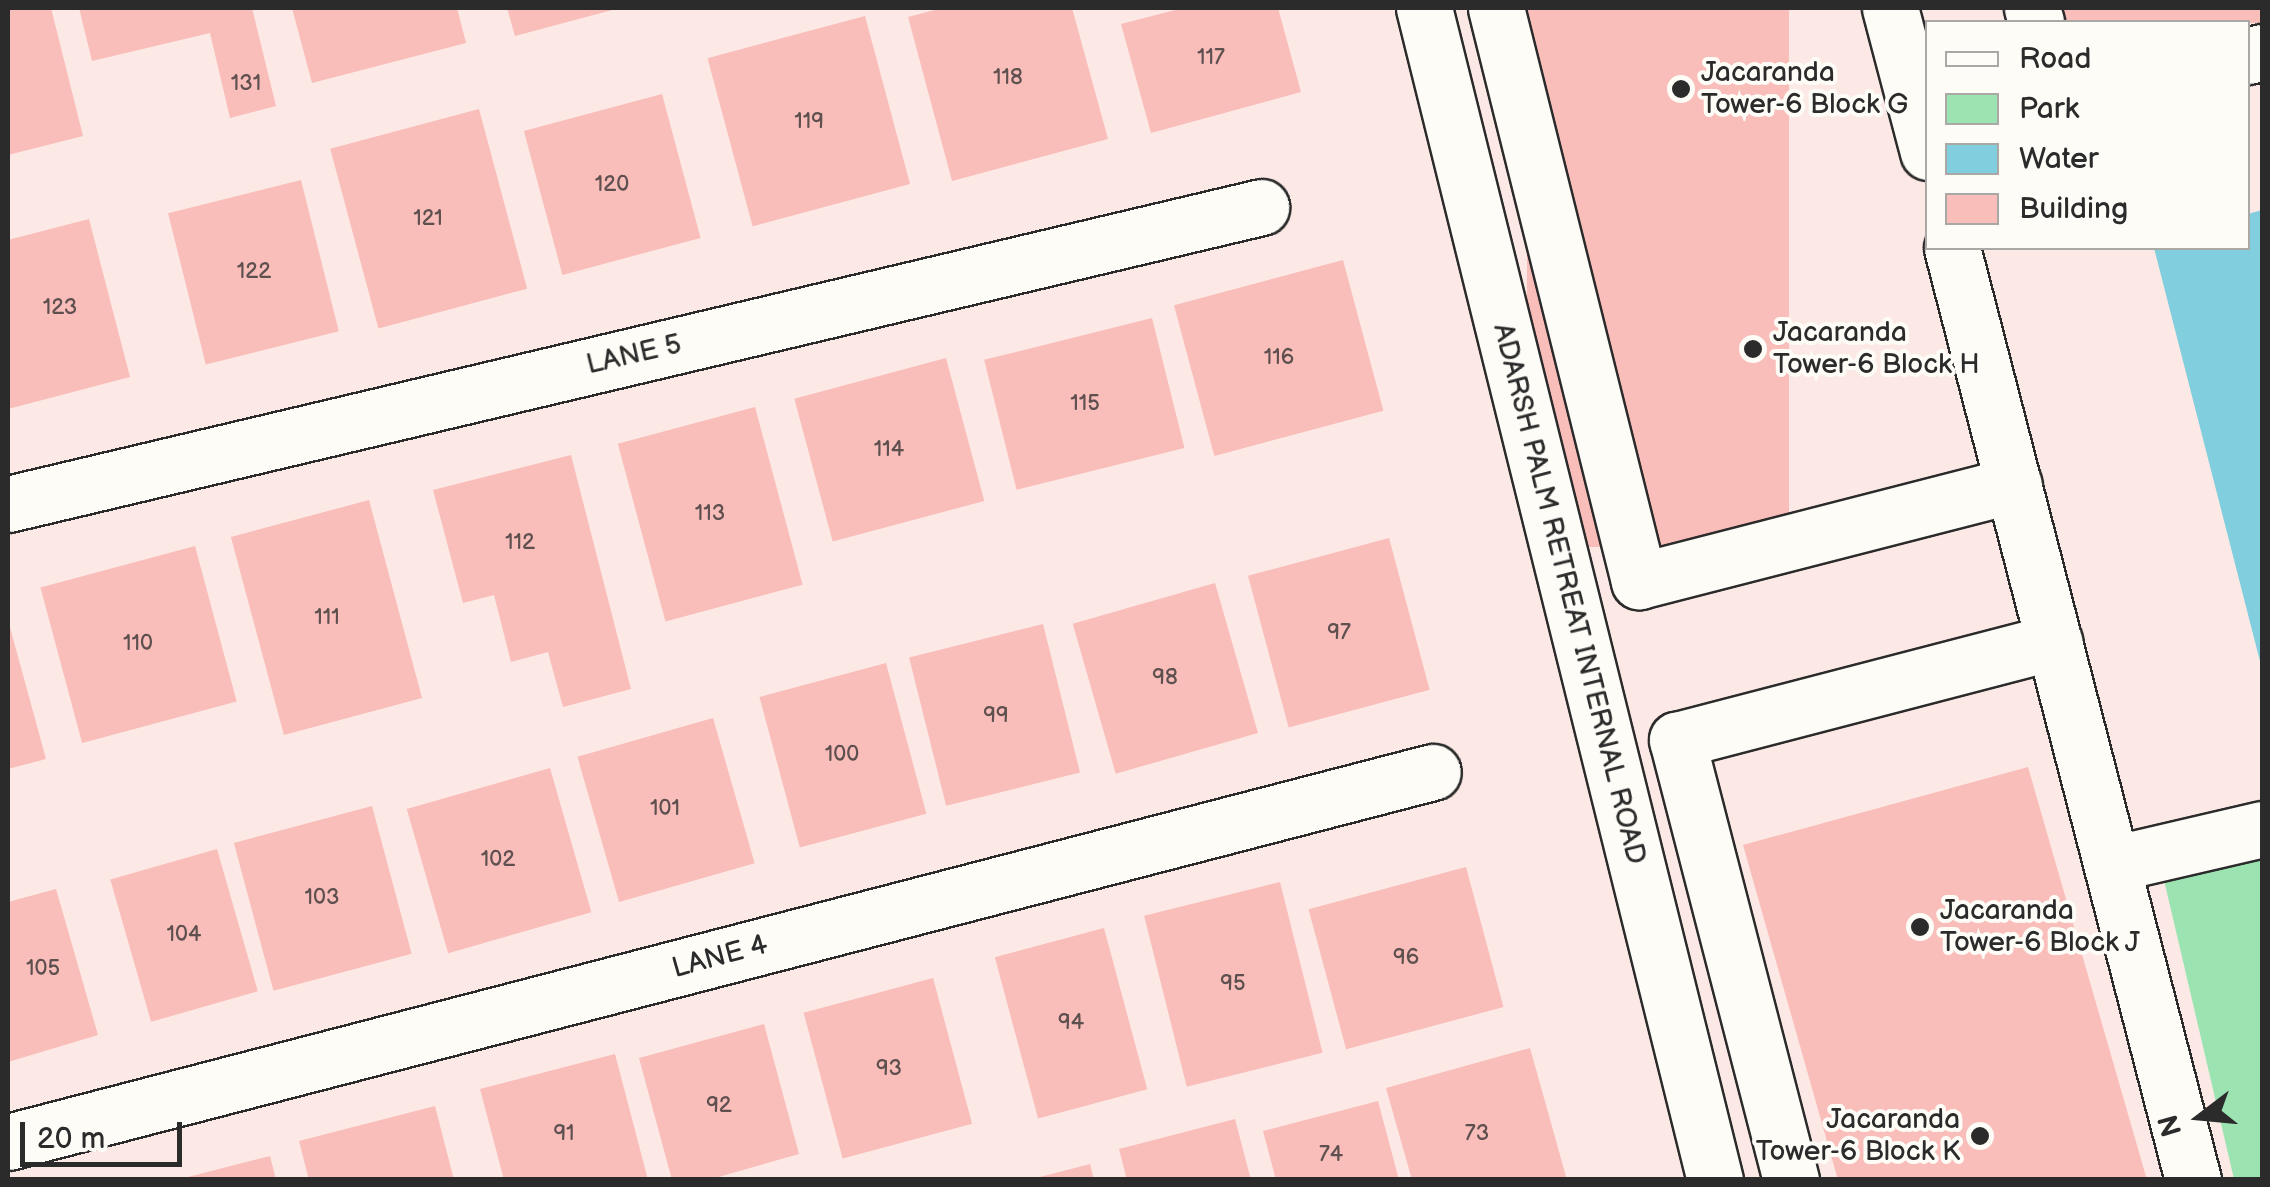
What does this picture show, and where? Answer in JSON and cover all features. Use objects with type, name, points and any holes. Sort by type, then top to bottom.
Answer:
[{"type":"street","name":"ADARSH PALM RETREAT INTERNAL ROAD","points":[[1424,8],[1715,1180]]},
{"type":"street","points":[[1496,8],[1638,581],[2014,486]]},
{"type":"street","points":[[1890,8],[1925,138]]},
{"type":"street","name":"LANE 5","points":[[8,504],[1261,207]]},
{"type":"street","points":[[1953,250],[2194,1180]]},
{"type":"street","points":[[1791,1180],[1677,740],[2054,642]]},
{"type":"street","name":"LANE 4","points":[[8,1142],[1433,772]]},
{"type":"street","points":[[2112,864],[2262,829]]},
{"type":"green space","points":[[2262,857],[2262,1179],[2234,1179],[2164,880]]},
{"type":"water","points":[[2262,210],[2262,669],[2155,250],[2250,250],[2250,213]]},
{"type":"building","points":[[8,8],[51,8],[83,136],[8,155]]},
{"type":"building","points":[[79,8],[252,8],[276,106],[230,118],[210,33],[92,61]]},
{"type":"building","points":[[292,8],[457,8],[466,43],[312,83]]},
{"type":"building","points":[[507,8],[616,8],[616,9],[515,36]]},
{"type":"building","points":[[942,8],[1072,8],[1108,139],[952,181],[908,17]]},
{"type":"building","points":[[1183,8],[1278,8],[1301,92],[1151,133],[1121,24]]},
{"type":"building","points":[[1527,8],[1789,8],[1789,547],[1527,547]]},
{"type":"building","points":[[2054,8],[2262,8],[2262,23],[2054,20]]},
{"type":"building","points":[[865,16],[910,184],[753,226],[708,58]]},
{"type":"building","points":[[662,94],[701,238],[562,275],[524,131]]},
{"type":"building","points":[[479,109],[527,289],[378,329],[330,149]]},
{"type":"building","points":[[301,180],[339,331],[206,365],[168,213]]},
{"type":"building","points":[[89,219],[130,377],[8,409],[8,240]]},
{"type":"building","points":[[1343,260],[1383,411],[1214,456],[1174,305]]},
{"type":"building","points":[[1152,318],[1184,448],[1017,490],[984,360]]},
{"type":"building","points":[[946,358],[984,501],[833,542],[794,399]]},
{"type":"building","points":[[755,407],[803,585],[665,621],[618,444]]},
{"type":"building","points":[[571,455],[631,689],[563,707],[548,652],[511,662],[494,595],[463,603],[433,490]]},
{"type":"building","points":[[369,500],[422,698],[284,735],[231,537]]},
{"type":"building","points":[[1389,538],[1430,690],[1289,727],[1248,576]]},
{"type":"building","points":[[195,546],[237,702],[82,743],[40,587]]},
{"type":"building","points":[[1215,583],[1258,733],[1116,774],[1073,624]]},
{"type":"building","points":[[8,620],[46,759],[8,769]]},
{"type":"building","points":[[1043,624],[1080,772],[946,806],[909,657]]},
{"type":"building","points":[[886,663],[926,814],[800,848],[759,697]]},
{"type":"building","points":[[713,718],[755,863],[619,902],[577,757]]},
{"type":"building","name":"Jacaranda Tower-6 Block J","points":[[2028,767],[2147,1180],[1838,1180],[1743,845]]},
{"type":"building","points":[[550,768],[591,912],[448,953],[407,809]]},
{"type":"building","points":[[372,806],[412,954],[273,991],[234,843]]},
{"type":"building","points":[[217,849],[258,991],[151,1022],[110,880]]},
{"type":"building","points":[[1466,867],[1504,1007],[1346,1049],[1309,909]]},
{"type":"building","points":[[1280,882],[1323,1053],[1187,1087],[1144,916]]},
{"type":"building","points":[[56,889],[98,1035],[8,1062],[8,902]]},
{"type":"building","points":[[1104,928],[1147,1089],[1038,1119],[995,957]]},
{"type":"building","points":[[933,978],[972,1124],[843,1159],[804,1013]]},
{"type":"building","points":[[764,1024],[799,1154],[708,1180],[672,1180],[639,1058]]},
{"type":"building","points":[[1530,1048],[1567,1180],[1412,1180],[1386,1088]]},
{"type":"building","points":[[615,1054],[648,1180],[504,1180],[480,1089]]},
{"type":"building","points":[[1378,1101],[1399,1180],[1276,1180],[1263,1131]]},
{"type":"building","points":[[435,1106],[454,1180],[309,1180],[299,1141]]},
{"type":"building","points":[[1235,1119],[1251,1180],[1127,1180],[1119,1149]]},
{"type":"building","points":[[270,1156],[276,1180],[184,1180],[184,1178]]},
{"type":"building","points":[[1090,1164],[1094,1180],[1036,1180],[1036,1178]]},
{"type":"place","name":"Jacaranda Tower-6 Block G","points":[[1681,89]]},
{"type":"place","name":"Jacaranda Tower-6 Block H","points":[[1753,349]]},
{"type":"place","name":"Jacaranda Tower-6 Block J","points":[[1920,927]]},
{"type":"place","name":"Jacaranda Tower-6 Block K","points":[[1980,1136]]}]
